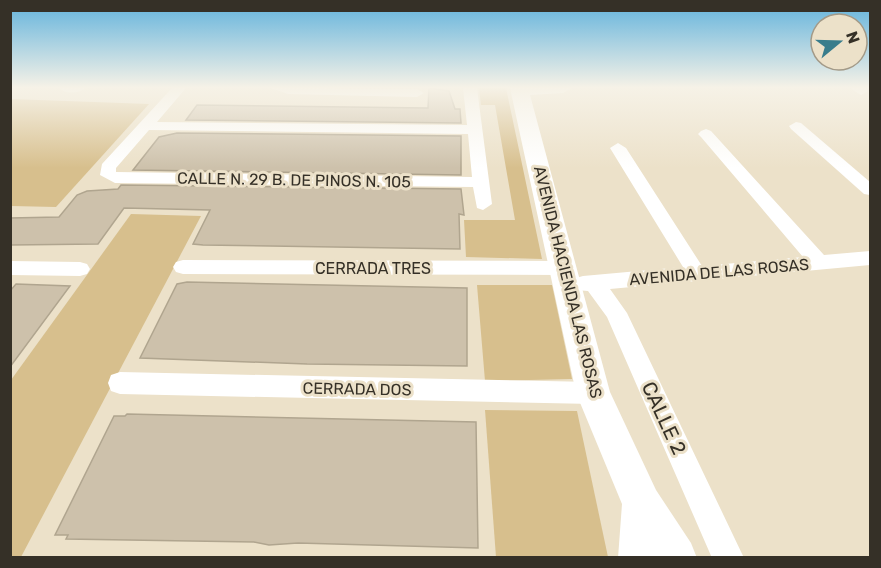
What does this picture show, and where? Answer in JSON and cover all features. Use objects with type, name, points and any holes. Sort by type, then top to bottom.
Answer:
[{"type":"main road","name":"AVENIDA HACIENDA LAS ROSAS","points":[[527,115],[574,279],[593,393],[642,504],[675,558]]},
{"type":"main road","name":"AVENIDA HACIENDA LAS ROSAS","points":[[640,558],[642,504]]},
{"type":"street","points":[[144,126],[155,115]]},
{"type":"street","points":[[473,115],[483,204]]},
{"type":"street","points":[[144,126],[475,130]]},
{"type":"street","name":"CALLE N. 29 B. DE PINOS N. 105","points":[[144,126],[108,167],[108,175],[115,178],[481,182]]},
{"type":"street","points":[[796,126],[870,190]]},
{"type":"street","points":[[706,134],[820,263]]},
{"type":"street","points":[[618,148],[697,274]]},
{"type":"street","name":"AVENIDA DE LAS ROSAS","points":[[574,279],[697,274],[870,258]]},
{"type":"street","name":"CERRADA TRES","points":[[183,267],[574,279]]},
{"type":"street","points":[[10,268],[80,269]]},
{"type":"street","name":"CALLE 2","points":[[574,279],[616,313],[728,558]]},
{"type":"street","name":"CERRADA DOS","points":[[120,383],[482,393],[593,393]]},
{"type":"shaded area","points":[[11,115],[140,115],[56,207],[11,206]]},
{"type":"shaded area","points":[[497,115],[512,115],[542,259],[466,257],[464,220],[515,220]]},
{"type":"shaded area","points":[[131,214],[201,216],[21,557],[11,558],[11,380]]},
{"type":"shaded area","points":[[477,285],[552,285],[572,379],[485,381]]},
{"type":"shaded area","points":[[485,410],[577,411],[608,557],[496,557]]},
{"type":"building","points":[[190,115],[460,115],[461,123],[186,120]]},
{"type":"building","points":[[177,133],[461,136],[461,175],[133,170],[159,137]]},
{"type":"building","points":[[121,185],[461,189],[464,215],[459,214],[460,249],[193,244],[210,210],[124,208],[98,244],[10,245],[10,218],[59,217],[77,195],[87,191],[118,189]]},
{"type":"building","points":[[187,282],[467,288],[467,366],[307,364],[140,358],[177,284]]},
{"type":"building","points":[[16,284],[70,286],[10,367],[10,291]]},
{"type":"building","points":[[127,414],[476,422],[478,548],[66,539],[68,535],[55,535],[114,416]]}]
